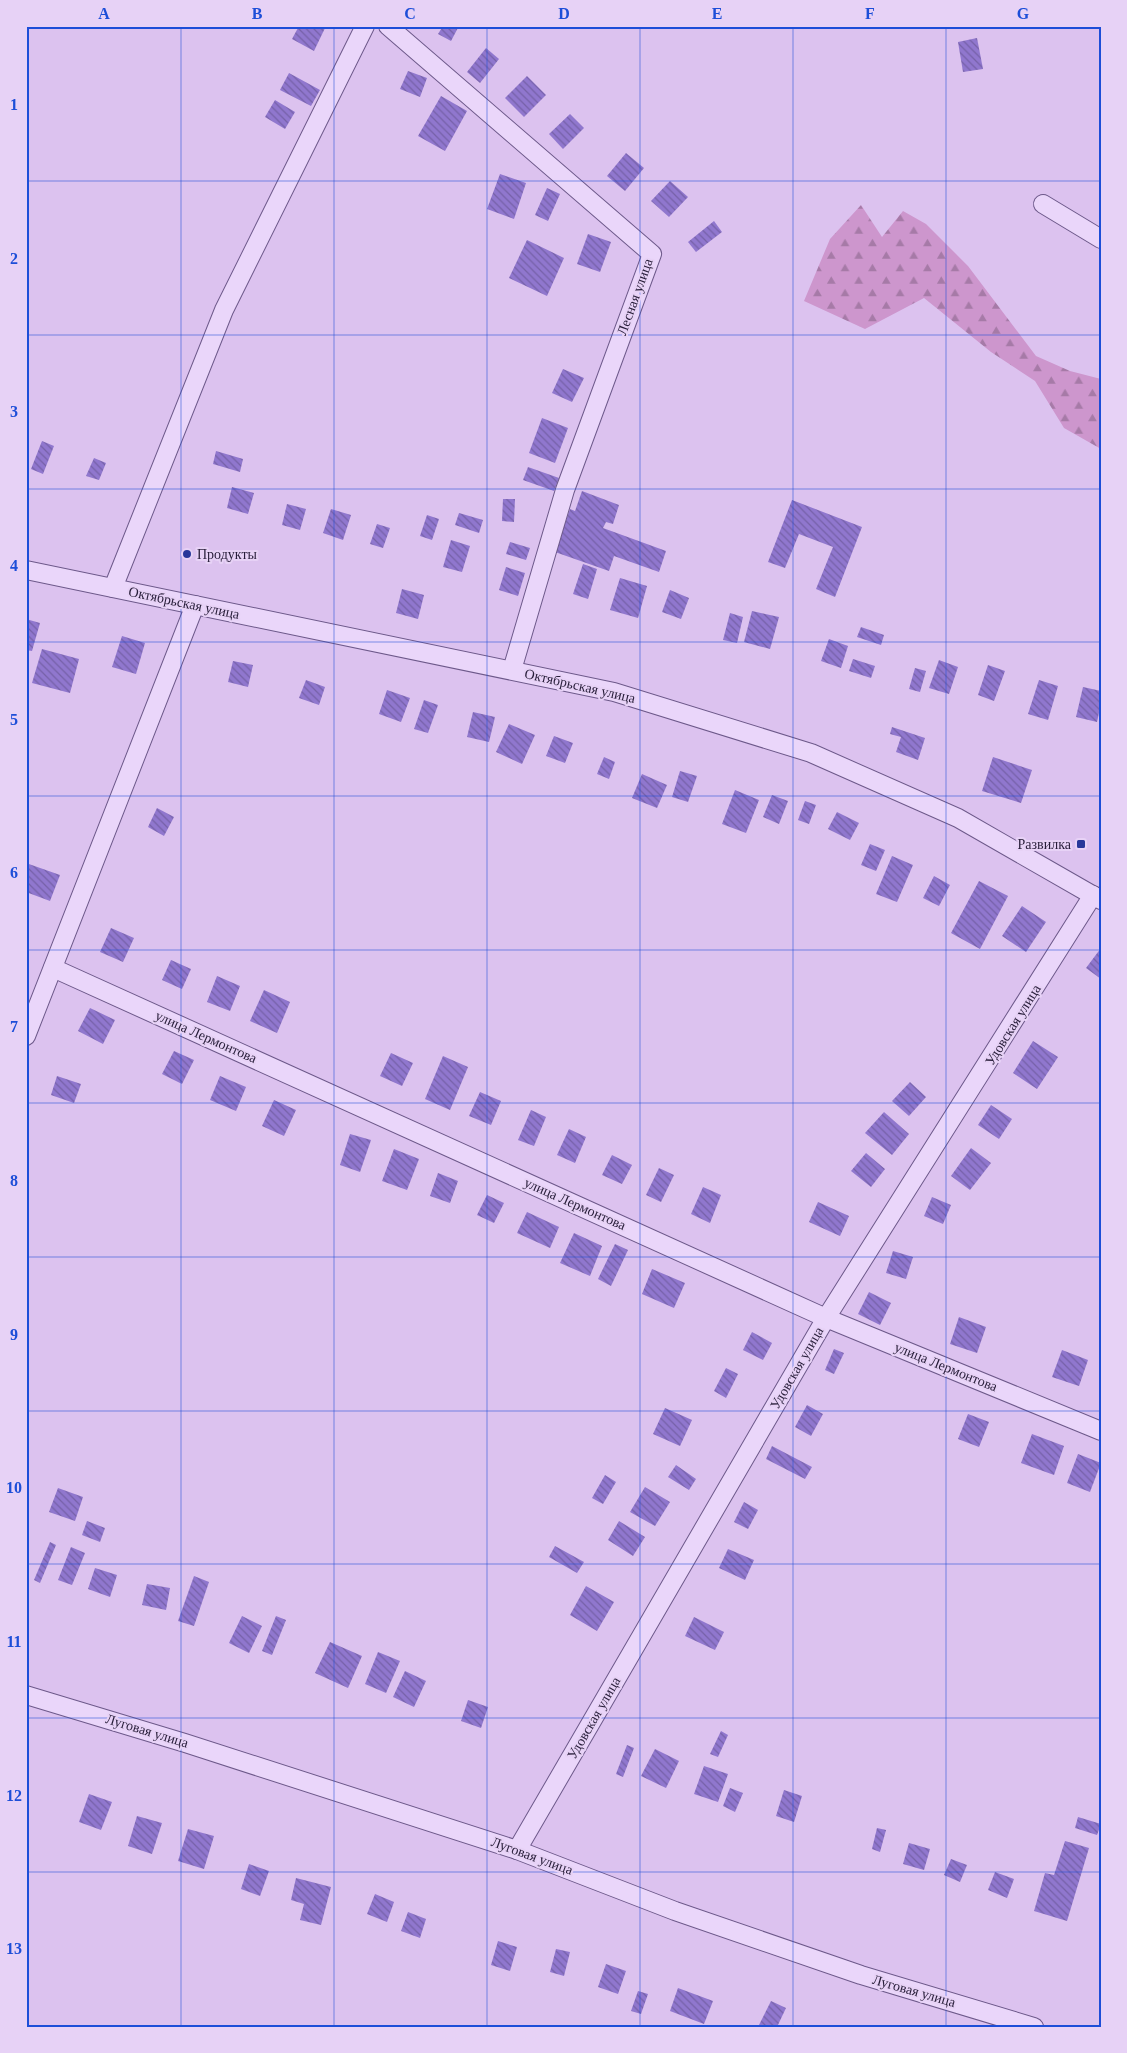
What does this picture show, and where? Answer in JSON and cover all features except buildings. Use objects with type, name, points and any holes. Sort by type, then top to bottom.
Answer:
[{"type":"street","points":[[113,588],[224,310],[365,26]]},
{"type":"street","name":"Лесная улица","points":[[388,26],[652,254],[565,490],[512,670]]},
{"type":"street","points":[[1043,204],[1101,239]]},
{"type":"street","name":"Октябрьская улица","points":[[26,570],[614,692],[811,753],[958,818],[1097,898]]},
{"type":"street","points":[[26,1036],[195,605]]},
{"type":"street","name":"Удовская улица","points":[[517,1850],[826,1318],[1097,898]]},
{"type":"street","name":"улица Лермонтова","points":[[53,968],[826,1318],[1101,1431]]},
{"type":"street","name":"Луговая улица","points":[[26,1695],[186,1743],[517,1850],[675,1911],[861,1975],[1034,2027]]},
{"type":"green space","points":[[861,205],[882,237],[903,211],[926,224],[968,266],[1036,356],[1070,371],[1101,379],[1101,449],[1064,428],[1035,381],[991,352],[924,298],[865,329],[804,301],[830,239]]},
{"type":"place","name":"Продукты","points":[[187,554]]},
{"type":"place","name":"Развилка","points":[[1081,844]]}]
